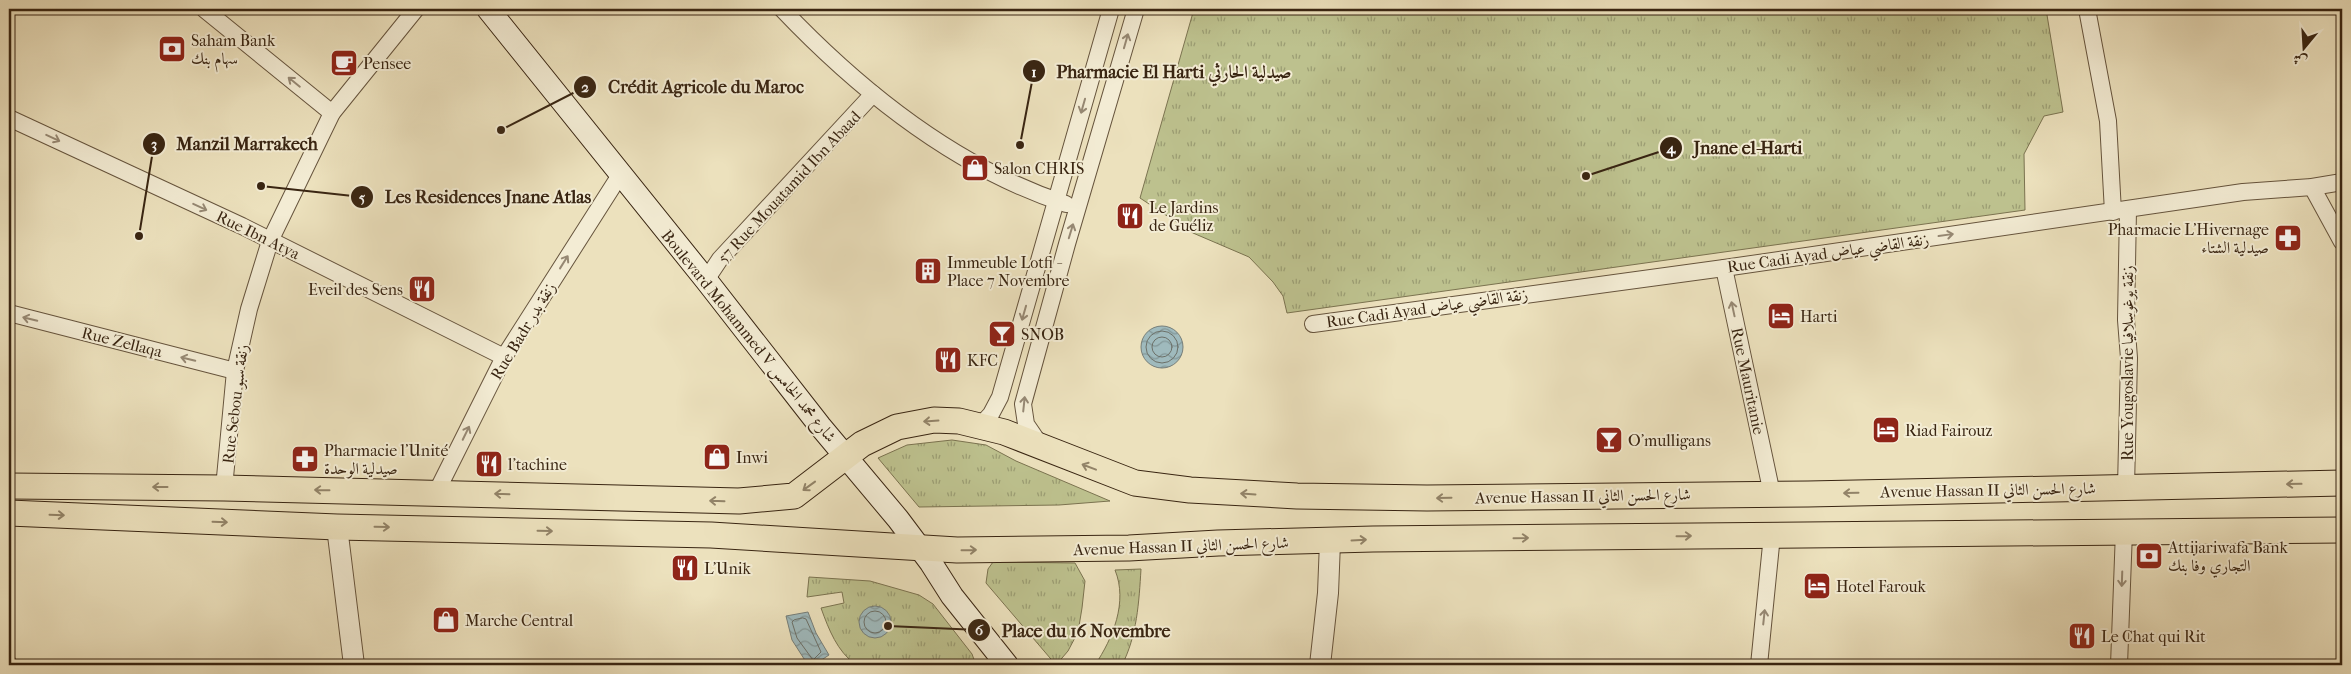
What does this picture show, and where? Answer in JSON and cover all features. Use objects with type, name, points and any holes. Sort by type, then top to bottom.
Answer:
[{"type":"main road","name":"Boulevard Mohammed V شارع محمد الخامس","points":[[488,9],[706,280],[844,456],[920,548],[952,596],[1007,665]]},
{"type":"main road","name":"Avenue Hassan II شارع الحسن الثاني","points":[[9,486],[224,488],[739,501],[766,500],[794,496],[844,456],[868,440],[913,422],[934,420],[959,421],[1004,432],[1135,483],[1255,494],[1427,498],[1772,494],[2342,483]]},
{"type":"main road","name":"Avenue Hassan II شارع الحسن الثاني","points":[[9,513],[337,526],[710,535],[920,548],[1070,549],[1218,543],[1330,542],[1372,539],[2342,530]]},
{"type":"street","points":[[204,9],[332,113]]},
{"type":"street","name":"Rue Sebou زنقة سبو","points":[[224,488],[235,371],[249,309],[270,241],[332,113],[416,9]]},
{"type":"street","points":[[782,9],[813,41],[873,94],[973,163],[1032,193],[1078,208]]},
{"type":"street","points":[[980,426],[991,414],[1000,396],[1111,9]]},
{"type":"street","points":[[1043,447],[1026,424],[1023,404],[1136,9]]},
{"type":"street","name":"Rue Yougoslavie زنقة يوغوسلافيا","points":[[2087,9],[2108,121],[2120,211],[2129,358],[2126,487]]},
{"type":"street","name":"57 Rue Mouatamid Ibn Abaad","points":[[706,280],[720,259],[873,94]]},
{"type":"street","name":"Rue Ibn Atya","points":[[9,118],[270,241],[504,357]]},
{"type":"street","name":"Rue Badr زنقة بدر","points":[[436,492],[504,357],[620,174]]},
{"type":"street","name":"Rue Cadi Ayad زنقة القاضي عياض","points":[[1313,324],[1724,268],[2243,192],[2312,187],[2342,182]]},
{"type":"street","points":[[2312,187],[2342,242]]},
{"type":"street","name":"Rue Mauritanie","points":[[1724,268],[1772,494]]},
{"type":"street","name":"Rue Zellaqa","points":[[9,313],[235,371]]},
{"type":"street","points":[[337,526],[354,665]]},
{"type":"street","points":[[2119,665],[2124,531]]},
{"type":"street","points":[[1759,665],[1772,535]]},
{"type":"street","points":[[1320,665],[1328,593],[1330,542]]},
{"type":"green space","points":[[1194,9],[2046,9],[2063,112],[2044,116],[2024,154],[2025,210],[1287,313],[1283,296],[1273,282],[1249,257],[1193,233],[1140,198]]},
{"type":"green space","points":[[952,440],[986,445],[1016,461],[1110,501],[1059,505],[919,507],[878,458],[907,445]]},
{"type":"green space","points":[[993,562],[1075,563],[1085,581],[1078,632],[1068,651],[1056,665],[986,583],[988,569]]},
{"type":"green space","points":[[1141,569],[1134,631],[1122,665],[1095,665],[1108,643],[1117,619],[1120,595],[1119,582],[1115,570]]},
{"type":"green space","points":[[809,577],[870,581],[919,595],[933,604],[972,654],[976,665],[856,665],[839,647],[821,608],[844,603],[842,592],[807,597]]},
{"type":"water","points":[[1166,326],[1174,329],[1180,335],[1183,347],[1180,359],[1174,365],[1158,368],[1150,365],[1144,359],[1141,343],[1144,335],[1150,329]]},
{"type":"water","points":[[875,606],[886,611],[891,622],[886,633],[875,638],[864,633],[859,622],[864,611]]},
{"type":"water","points":[[808,612],[816,633],[829,655],[814,665],[808,665],[792,640],[786,616]]},
{"type":"place","name":"Saham Bank سهام بنك","points":[[172,49]]},
{"type":"place","name":"Pensee","points":[[344,63]]},
{"type":"place","name":"Crédit Agricole du Maroc","points":[[501,130]]},
{"type":"place","name":"Pharmacie El Harti صيدلية الحارثي","points":[[1020,145]]},
{"type":"place","name":"Salon CHRIS","points":[[975,168]]},
{"type":"place","name":"Jnane el-Harti","points":[[1586,176]]},
{"type":"place","name":"Les Residences Jnane Atlas","points":[[261,186]]},
{"type":"place","name":"Le Jardins de Guéliz","points":[[1130,216]]},
{"type":"place","name":"Manzil Marrakech","points":[[139,236]]},
{"type":"place","name":"Pharmacie L'Hivernage صيدلية الشتاء","points":[[2288,238]]},
{"type":"place","name":"Immeuble Lotfi - Place 7 Novembre","points":[[928,271]]},
{"type":"place","name":"Eveil des Sens","points":[[422,289]]},
{"type":"place","name":"Harti","points":[[1781,316]]},
{"type":"place","name":"SNOB","points":[[1002,334]]},
{"type":"place","name":"KFC","points":[[948,360]]},
{"type":"place","name":"Riad Fairouz","points":[[1886,430]]},
{"type":"place","name":"O'mulligans","points":[[1609,440]]},
{"type":"place","name":"Inwi","points":[[717,457]]},
{"type":"place","name":"Pharmacie l'Unité صيدلية الوحدة","points":[[305,459]]},
{"type":"place","name":"l'tachine","points":[[489,464]]},
{"type":"place","name":"Attijariwafa Bank التجاري وفا بنك","points":[[2149,556]]},
{"type":"place","name":"L'Unik","points":[[685,568]]},
{"type":"place","name":"Hotel Farouk","points":[[1817,586]]},
{"type":"place","name":"Marche Central","points":[[446,620]]},
{"type":"place","name":"Place du 16 Novembre","points":[[888,626]]},
{"type":"place","name":"Le Chat qui Rit","points":[[2082,636]]}]
